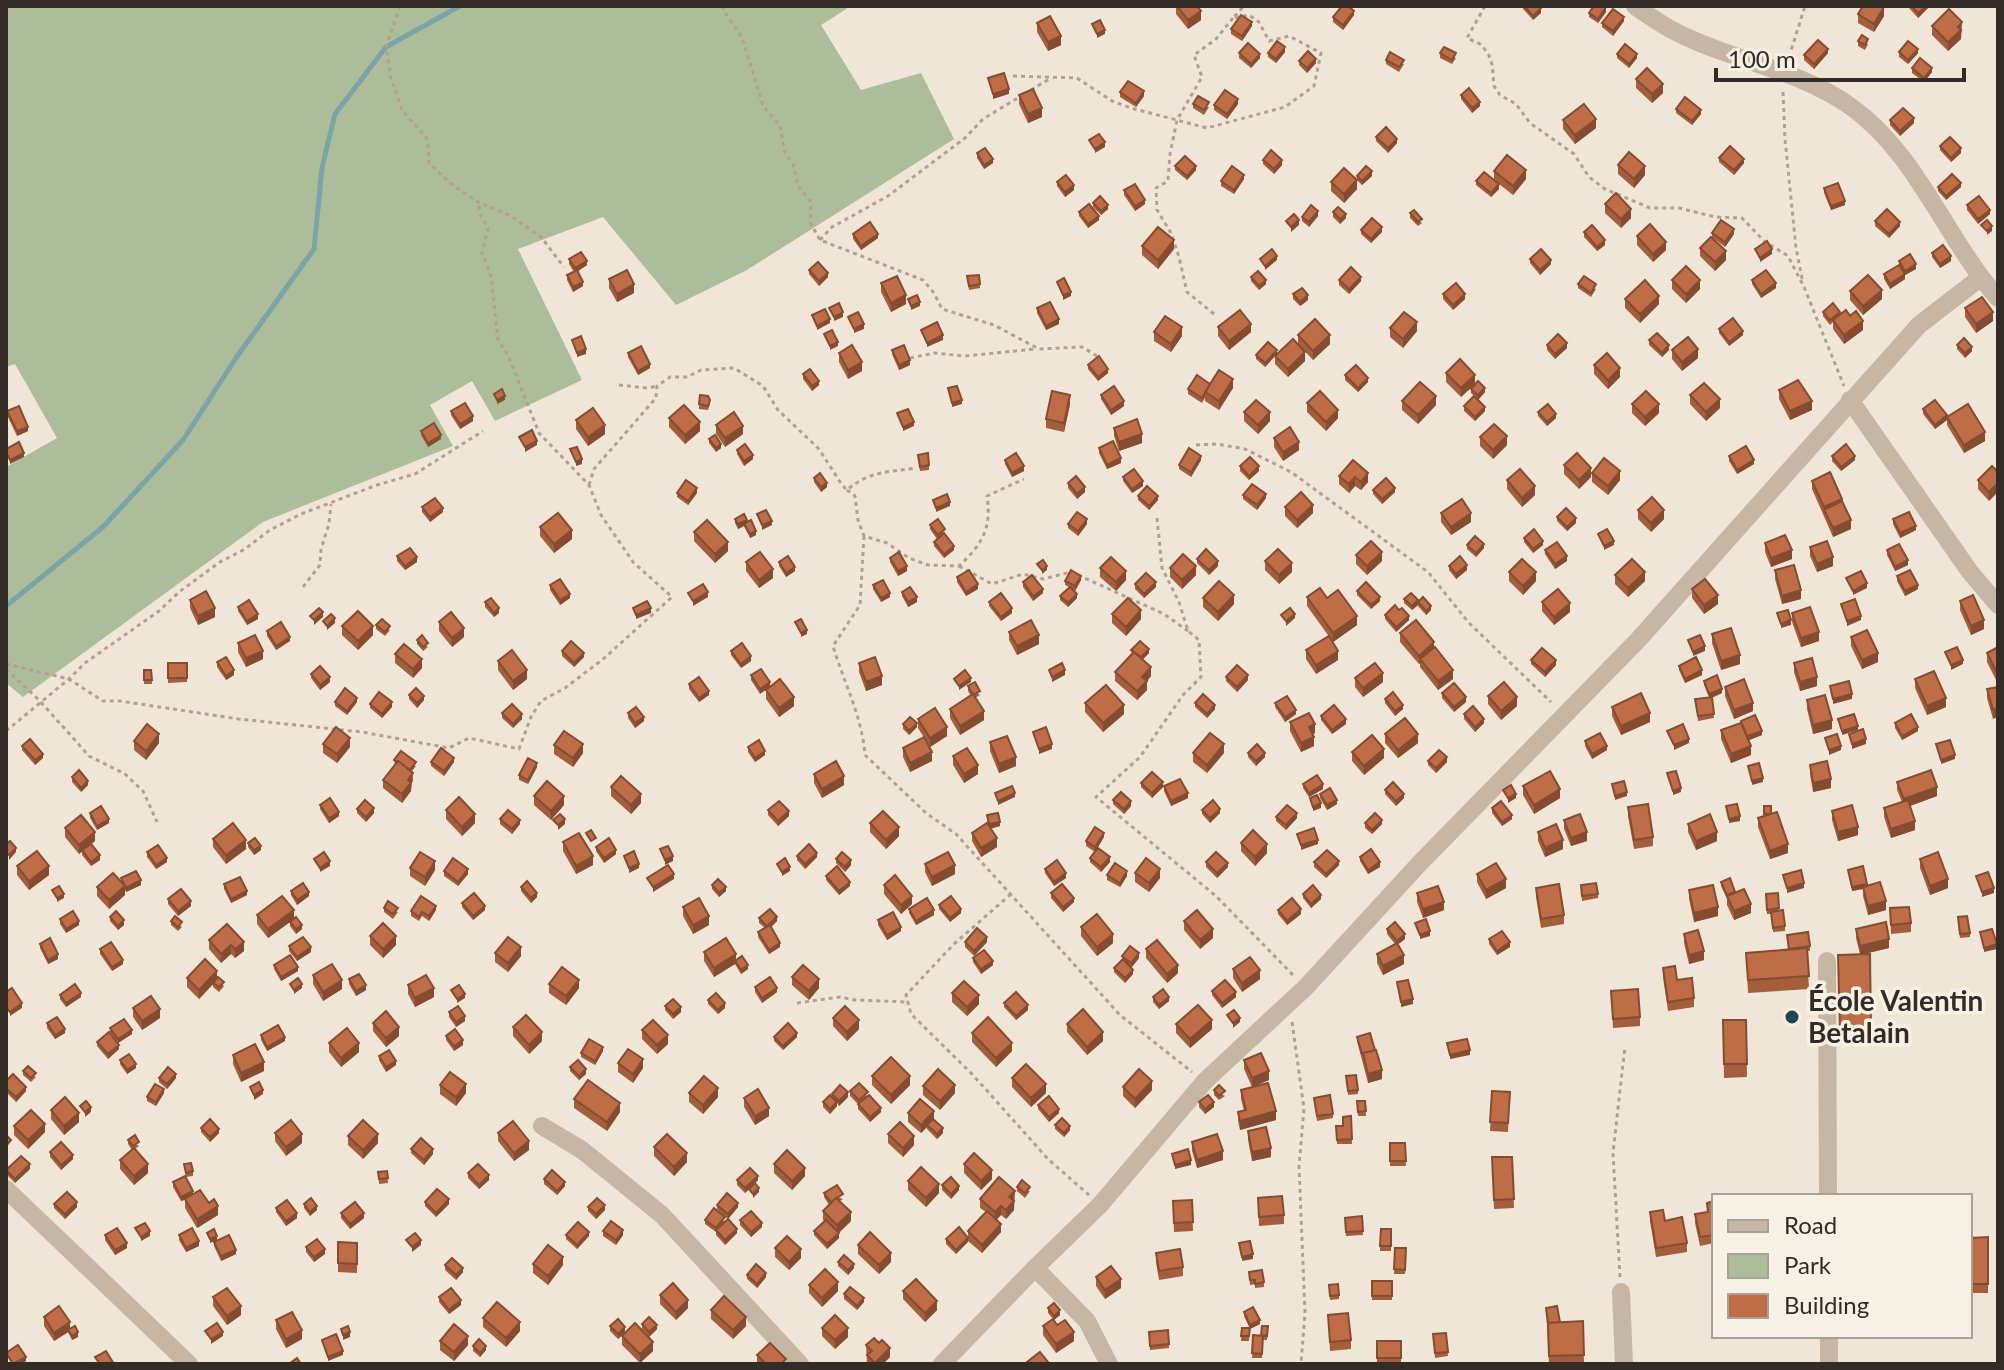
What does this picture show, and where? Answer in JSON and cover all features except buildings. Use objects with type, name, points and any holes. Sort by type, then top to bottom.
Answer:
[{"type":"street","points":[[1635,6],[1676,33],[1812,84],[1851,106],[1899,152],[1980,278],[1998,298]]},
{"type":"street","points":[[942,1364],[1100,1205],[1205,1081],[1300,993],[1419,864],[1638,640],[1919,325],[1980,278]]},
{"type":"street","points":[[1850,400],[1970,572],[1998,605]]},
{"type":"street","points":[[1827,961],[1828,1194]]},
{"type":"street","points":[[542,1126],[582,1150],[662,1215],[800,1364]]},
{"type":"street","points":[[6,1189],[189,1364]]},
{"type":"street","points":[[1035,1268],[1087,1321],[1109,1364]]},
{"type":"street","points":[[1621,1292],[1624,1364]]},
{"type":"street","points":[[1829,1338],[1829,1364]]},
{"type":"path","points":[[400,6],[386,47],[391,78],[402,110],[428,140],[429,163],[451,184],[478,202],[511,216],[541,237],[564,267]]},
{"type":"path","points":[[724,6],[723,10],[742,37],[763,106],[780,125],[785,153],[793,164],[798,186],[811,202],[810,222],[820,240],[923,280],[942,309],[994,325],[1039,349]]},
{"type":"path","points":[[1214,314],[1187,292],[1171,233],[1157,210],[1156,188],[1168,181],[1177,120],[1202,77],[1194,55],[1216,39],[1244,6]]},
{"type":"path","points":[[1485,6],[1467,38],[1480,44],[1488,53],[1494,86],[1500,95],[1516,104],[1530,123],[1574,154],[1589,177],[1623,199],[1650,208],[1679,208],[1715,217],[1742,218],[1764,241],[1788,256],[1804,287],[1850,400]]},
{"type":"path","points":[[1804,287],[1796,248],[1785,139],[1784,74],[1805,6]]},
{"type":"path","points":[[1013,76],[1077,78],[1112,101],[1207,128],[1285,107],[1314,86],[1321,53],[1289,36],[1269,41],[1259,22],[1249,15],[1233,18]]},
{"type":"path","points":[[820,240],[832,227],[888,196],[965,138],[983,119],[1051,78]]},
{"type":"path","points":[[6,667],[69,679],[103,701],[362,732],[449,748],[469,738],[519,749],[531,717],[541,701],[565,688],[602,660],[672,597],[633,562],[601,515],[589,485],[539,433],[508,355],[498,340],[491,276],[482,253],[488,228],[481,217],[478,202]]},
{"type":"path","points":[[910,358],[934,353],[965,356],[1082,347],[1097,356]]},
{"type":"path","points":[[619,385],[647,388],[657,386],[670,377],[687,377],[701,370],[734,368],[763,386],[778,410],[819,449],[842,485],[855,496],[864,536],[860,605],[833,646],[863,727],[865,755],[926,813],[956,834],[1120,1015],[1205,1081]]},
{"type":"path","points":[[589,485],[594,469],[656,398],[657,386]]},
{"type":"path","points":[[6,731],[85,663],[159,611],[220,562],[245,549],[270,530],[301,514],[415,474],[483,431]]},
{"type":"path","points":[[1196,445],[1217,444],[1245,449],[1291,472],[1428,572],[1469,623],[1566,716]]},
{"type":"path","points":[[847,490],[858,480],[879,471],[916,468]]},
{"type":"path","points":[[959,566],[982,540],[990,516],[987,496],[1024,479]]},
{"type":"path","points":[[303,587],[320,565],[331,504]]},
{"type":"path","points":[[1157,518],[1162,568],[1179,602],[1188,631]]},
{"type":"path","points":[[864,536],[887,543],[909,558],[928,565],[959,566],[992,584],[1023,574],[1043,579],[1071,572],[1164,614],[1199,640],[1201,677],[1183,695],[1140,757],[1096,797],[1216,896],[1300,993],[1291,1024],[1304,1108],[1299,1166],[1305,1313],[1301,1364]]},
{"type":"path","points":[[6,667],[89,756],[125,774],[143,791],[157,822]]},
{"type":"path","points":[[1011,894],[954,944],[906,995],[907,1002],[911,1014],[972,1074],[1049,1160],[1100,1205]]},
{"type":"path","points":[[797,1003],[840,997],[907,1002]]},
{"type":"path","points":[[1621,1292],[1613,1153],[1625,1046]]},
{"type":"green space","points":[[6,6],[851,6],[821,25],[861,90],[921,73],[954,139],[747,270],[676,305],[603,217],[518,249],[582,380],[495,421],[472,381],[430,405],[453,446],[263,522],[23,697],[6,683],[6,467],[57,438],[15,364],[6,367]]},
{"type":"waterway","points":[[6,606],[103,527],[183,440],[236,358],[314,249],[322,168],[335,114],[386,47],[460,6]]},
{"type":"place","name":"École Valentin Betalain","points":[[1792,1017]]}]
